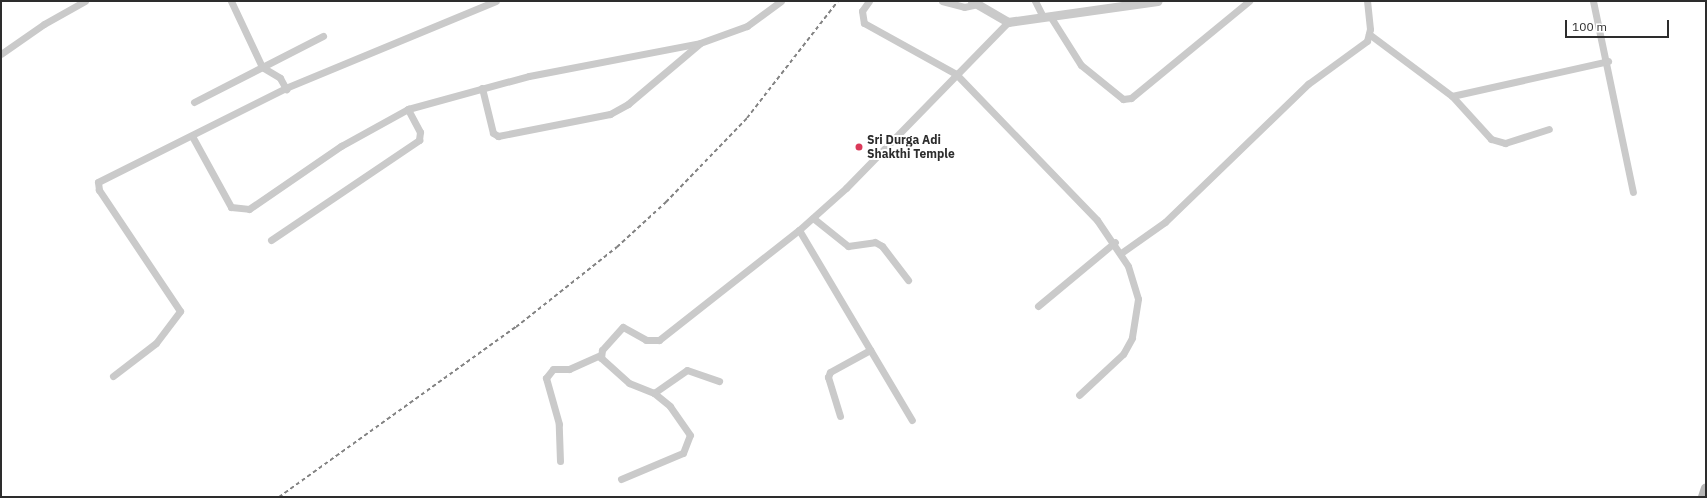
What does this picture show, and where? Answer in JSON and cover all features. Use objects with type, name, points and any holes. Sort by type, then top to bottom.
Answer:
[{"type":"main road","points":[[1703,497],[1706,488]]},
{"type":"street","points":[[1,54],[44,24],[85,1]]},
{"type":"street","points":[[230,1],[262,67],[280,78],[286,89]]},
{"type":"street","points":[[113,376],[156,343],[180,311],[97,186],[286,89],[496,1]]},
{"type":"street","points":[[192,136],[231,207],[249,209],[341,146],[408,109],[482,88],[700,43],[747,26],[781,1]]},
{"type":"street","points":[[869,1],[862,11],[864,23],[956,74],[1115,242],[1121,253],[1138,299],[1136,323],[1123,354],[1078,395]]},
{"type":"street","points":[[942,1],[964,7],[975,3],[1008,22],[1046,17],[1104,5],[1158,1]]},
{"type":"street","points":[[1035,1],[1081,64],[1123,99],[1131,98],[1249,1]]},
{"type":"street","points":[[1121,253],[1165,222],[1308,84],[1367,41],[1369,34],[1366,1]]},
{"type":"street","points":[[1593,1],[1608,61],[1633,192]]},
{"type":"street","points":[[560,461],[559,424],[546,378],[552,369],[569,369],[600,355],[623,327],[646,340],[659,340],[813,218],[1008,22]]},
{"type":"street","points":[[1369,34],[1452,96],[1498,143],[1549,129]]},
{"type":"street","points":[[194,102],[323,36]]},
{"type":"street","points":[[482,88],[493,133],[498,136],[610,114],[628,104],[700,43]]},
{"type":"street","points":[[1452,96],[1608,61]]},
{"type":"street","points":[[271,240],[419,140],[420,132],[408,109]]},
{"type":"street","points":[[813,218],[848,246],[875,242],[882,246],[908,280]]},
{"type":"street","points":[[799,230],[912,420]]},
{"type":"street","points":[[1038,306],[1115,242]]},
{"type":"street","points":[[840,416],[828,377],[830,372],[870,350]]},
{"type":"street","points":[[600,355],[630,383],[654,393],[670,406],[690,440],[683,453],[621,478]]},
{"type":"street","points":[[654,393],[687,370],[719,381]]},
{"type":"railway","points":[[279,497],[516,327],[617,247],[666,202],[747,118],[838,1]]},
{"type":"place","name":"Sri Durga Adi Shakthi Temple","points":[[859,147]]}]
